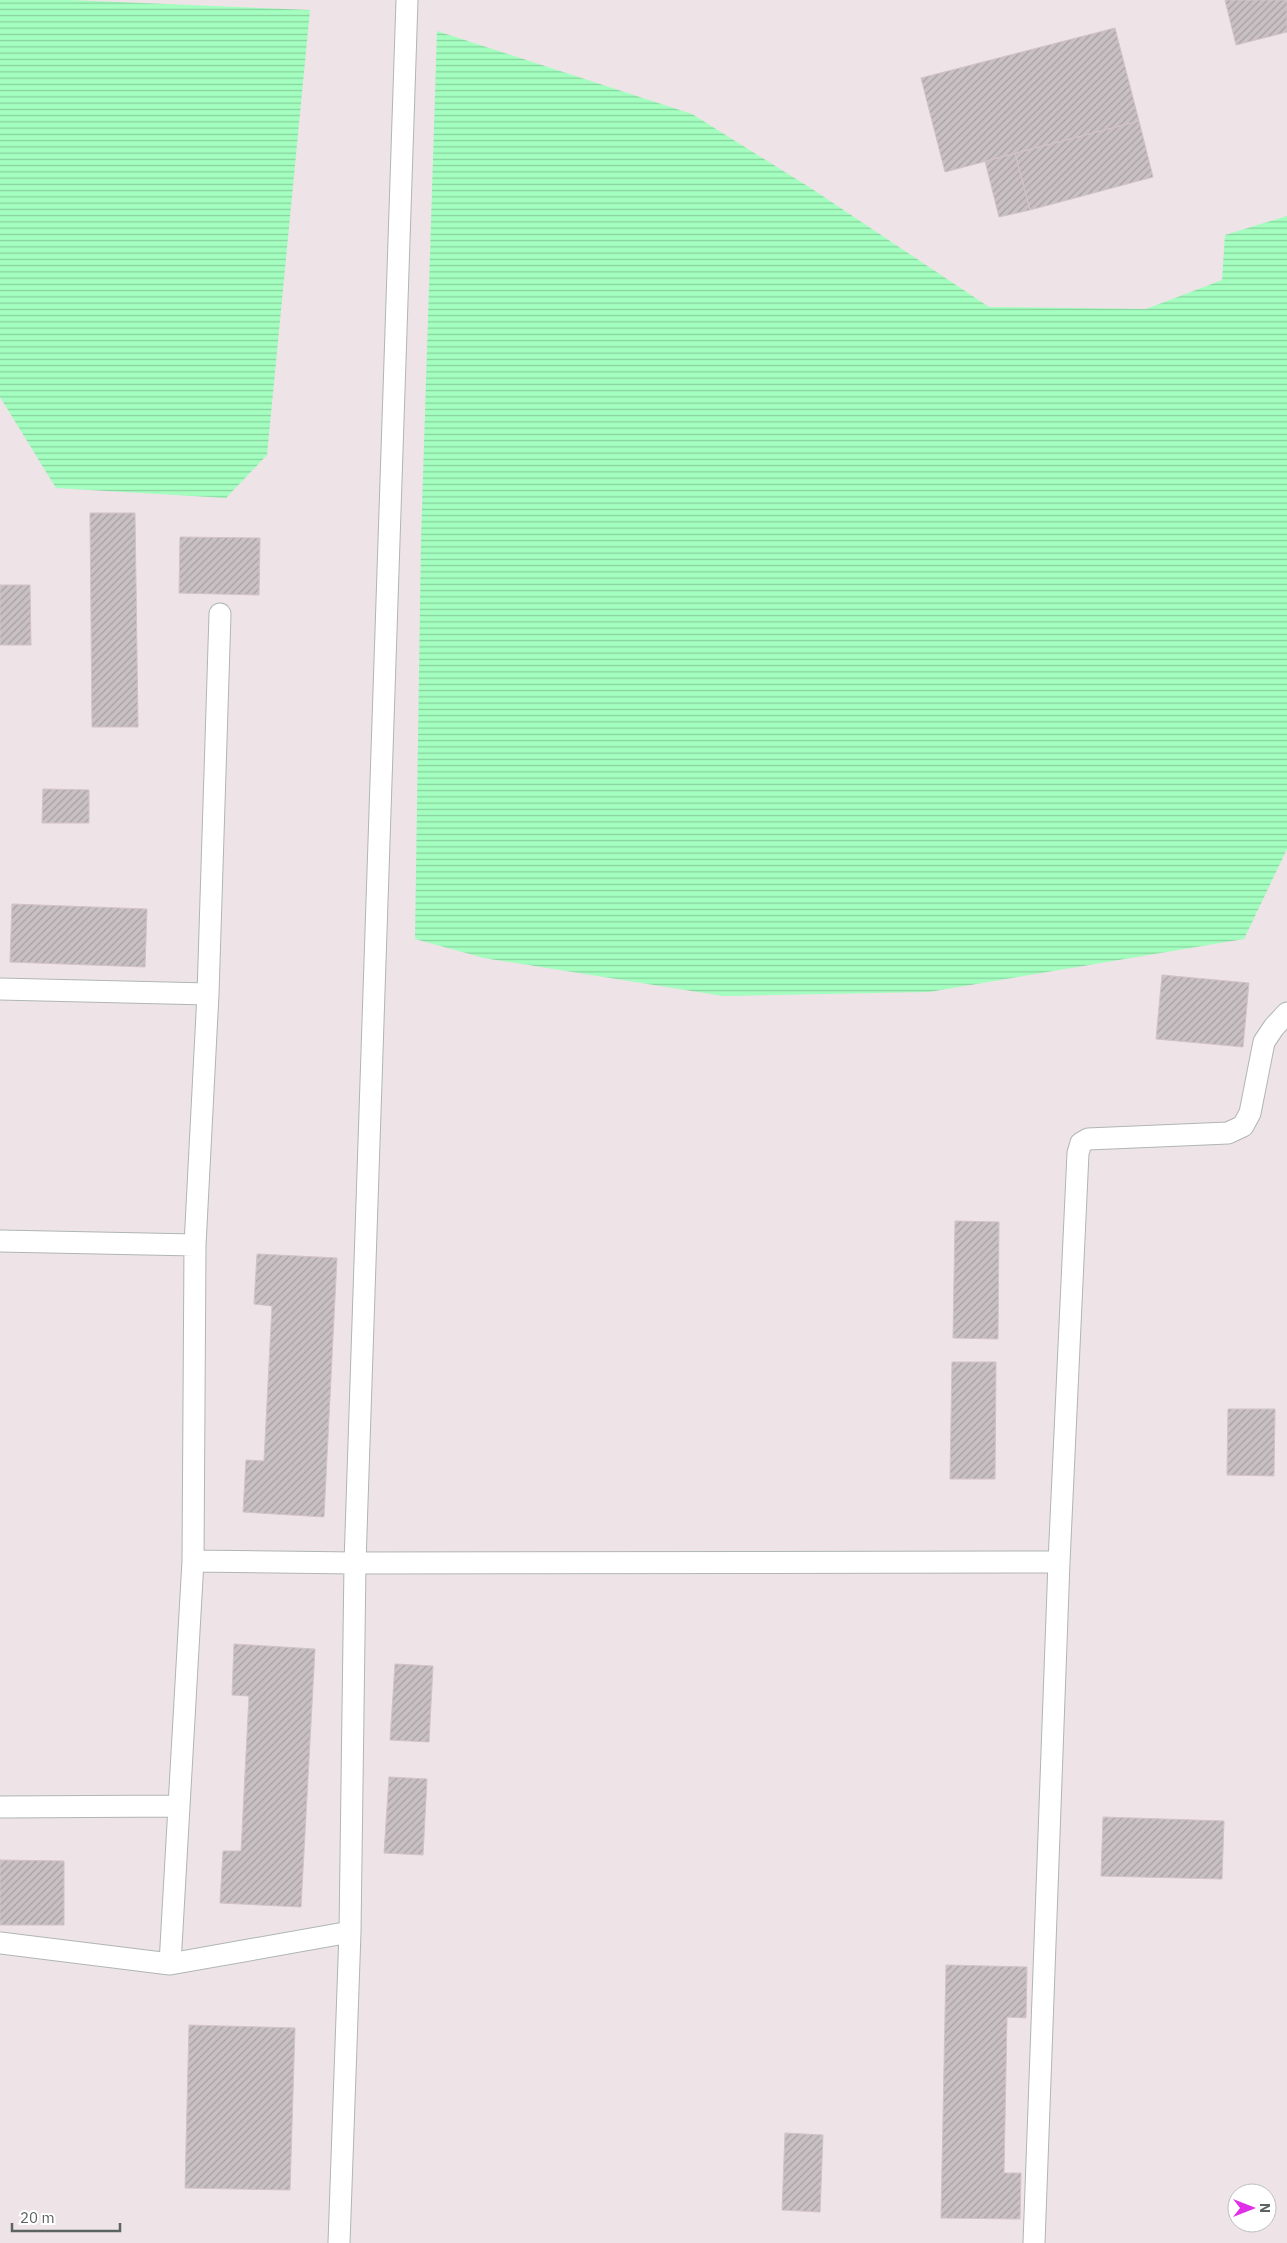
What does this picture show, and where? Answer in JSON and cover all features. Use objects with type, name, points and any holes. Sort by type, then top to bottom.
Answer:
[{"type":"lane","points":[[339,2243],[350,1932],[355,1563],[407,0]]},
{"type":"lane","points":[[170,1964],[193,1561],[195,1245],[208,994],[220,614]]},
{"type":"lane","points":[[0,988],[208,994]]},
{"type":"lane","points":[[1034,2243],[1059,1562],[1078,1153],[1081,1143],[1088,1139],[1228,1133],[1243,1126],[1250,1113],[1264,1042],[1287,1013]]},
{"type":"lane","points":[[0,1241],[195,1245]]},
{"type":"lane","points":[[193,1561],[355,1563],[1059,1562]]},
{"type":"lane","points":[[0,1807],[179,1806]]},
{"type":"lane","points":[[0,1944],[170,1964],[350,1932]]},
{"type":"shaded area","points":[[0,0],[71,0],[310,10],[267,455],[226,498],[56,488],[0,397]]},
{"type":"shaded area","points":[[437,31],[692,114],[809,187],[989,307],[1146,309],[1222,280],[1225,235],[1287,216],[1287,849],[1244,939],[929,992],[723,996],[484,958],[415,939],[421,540]]},
{"type":"building","points":[[1225,0],[1287,0],[1287,32],[1236,45]]},
{"type":"building","points":[[1115,28],[1139,121],[945,172],[921,78]]},
{"type":"building","points":[[1139,121],[1153,177],[1030,210],[1015,153]]},
{"type":"building","points":[[1015,153],[1030,210],[999,217],[985,161]]},
{"type":"building","points":[[90,513],[135,513],[138,727],[92,727]]},
{"type":"building","points":[[180,537],[260,538],[259,595],[179,593]]},
{"type":"building","points":[[0,585],[30,585],[31,645],[0,645]]},
{"type":"building","points":[[43,789],[89,790],[89,823],[42,823]]},
{"type":"building","points":[[12,904],[147,909],[145,967],[10,962]]},
{"type":"building","points":[[1162,975],[1249,983],[1243,1047],[1156,1039]]},
{"type":"building","points":[[955,1221],[999,1222],[998,1339],[953,1338]]},
{"type":"building","points":[[257,1254],[337,1258],[324,1517],[243,1512],[246,1460],[264,1461],[272,1306],[254,1304]]},
{"type":"building","points":[[952,1362],[996,1362],[995,1479],[950,1479]]},
{"type":"building","points":[[1228,1409],[1275,1409],[1274,1476],[1227,1475]]},
{"type":"building","points":[[234,1644],[315,1649],[301,1907],[220,1903],[223,1851],[241,1851],[249,1696],[232,1695]]},
{"type":"building","points":[[395,1664],[433,1666],[429,1742],[390,1740]]},
{"type":"building","points":[[389,1777],[427,1779],[423,1855],[384,1853]]},
{"type":"building","points":[[1103,1817],[1224,1821],[1222,1879],[1101,1876]]},
{"type":"building","points":[[0,1860],[64,1861],[64,1925],[0,1925]]},
{"type":"building","points":[[946,1965],[1027,1967],[1026,2018],[1007,2017],[1004,2173],[1021,2173],[1020,2219],[941,2218]]},
{"type":"building","points":[[189,2025],[295,2028],[290,2190],[185,2188]]},
{"type":"building","points":[[785,2133],[823,2135],[820,2212],[782,2210]]}]
